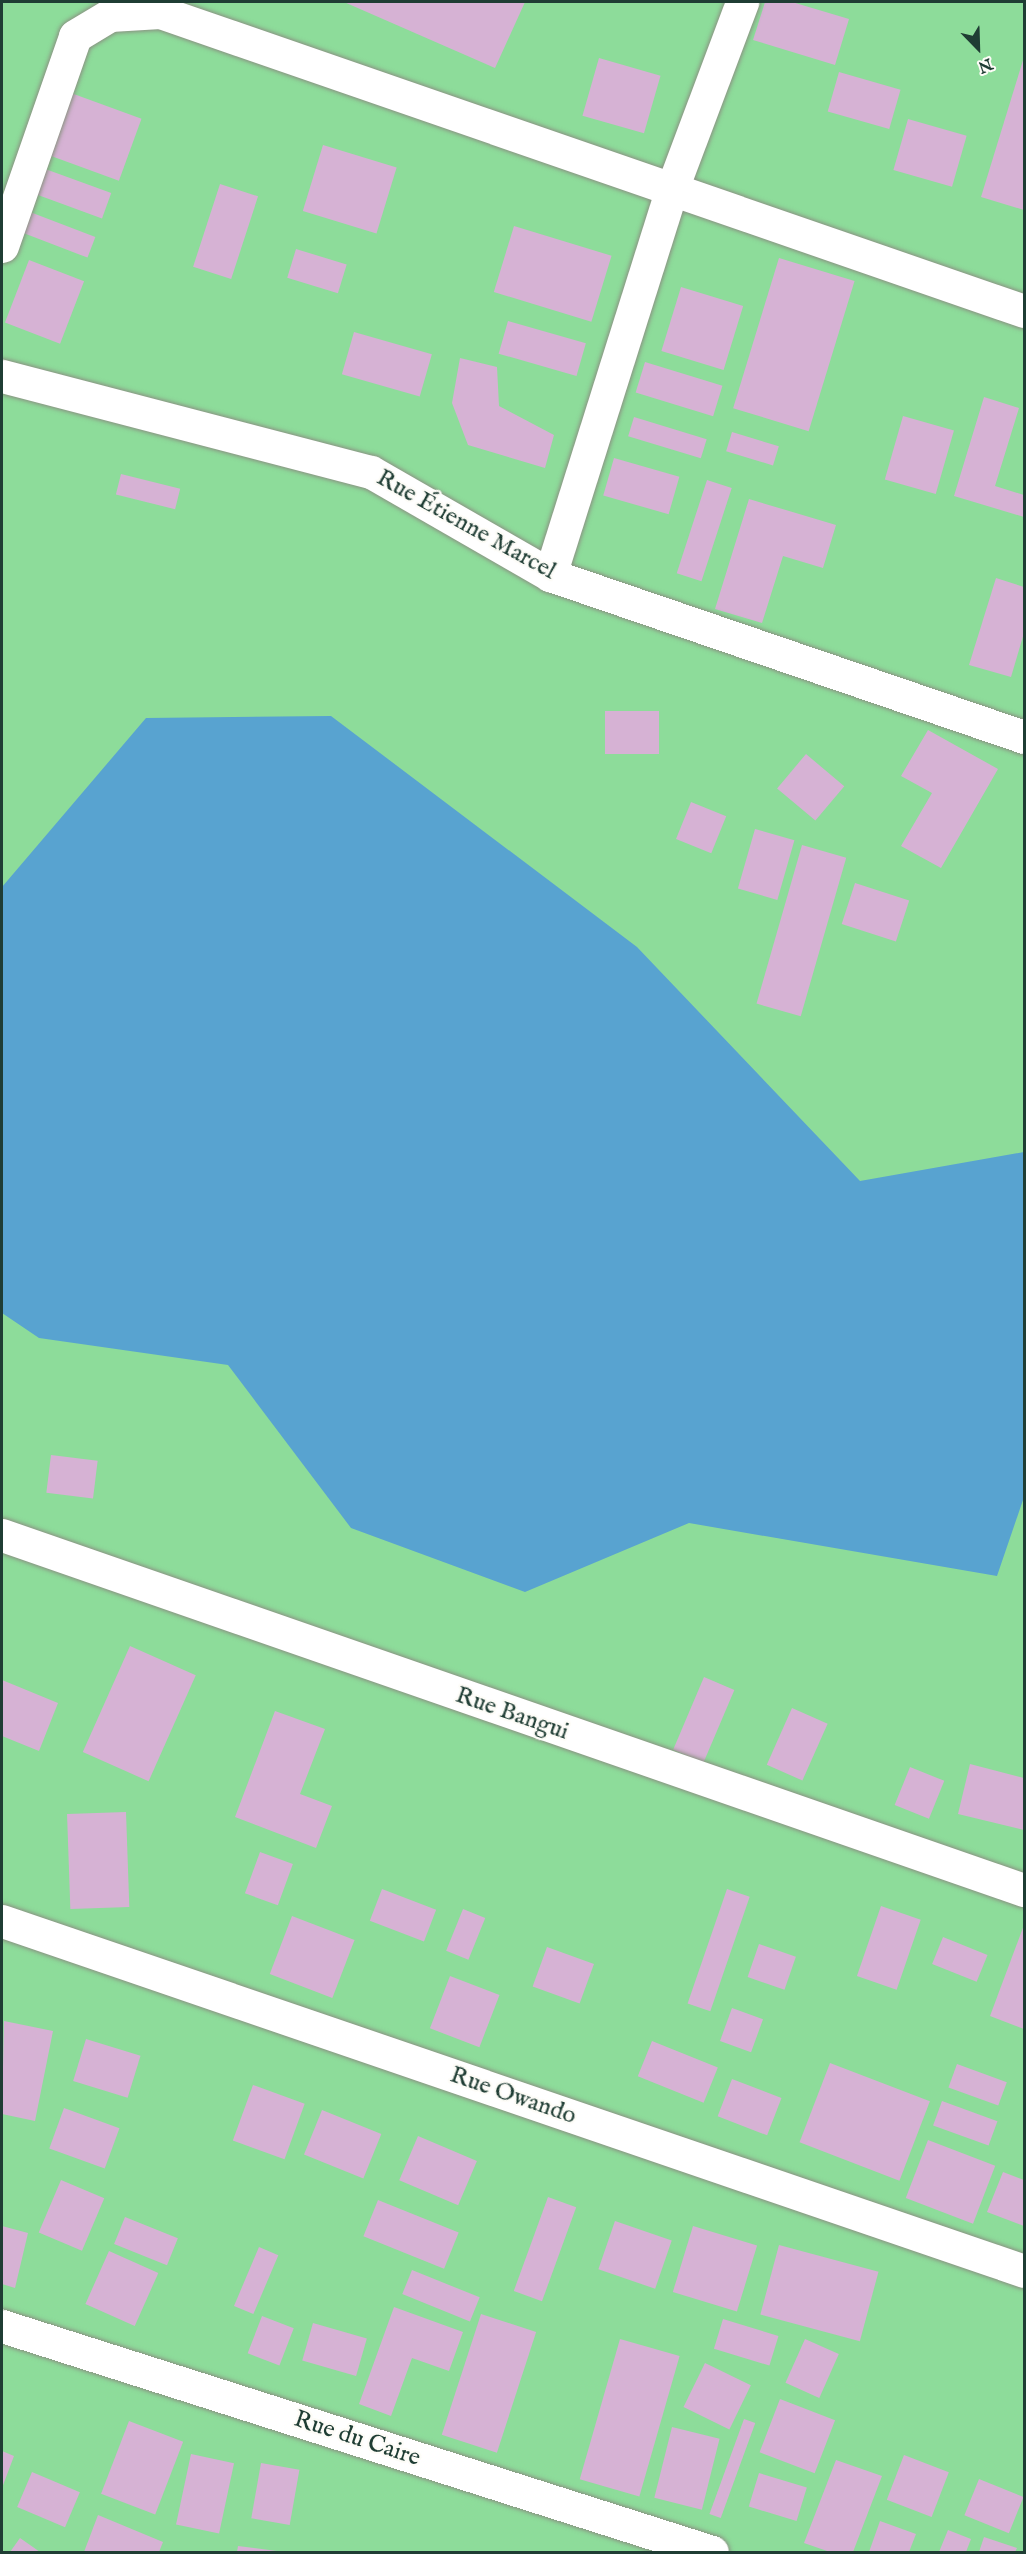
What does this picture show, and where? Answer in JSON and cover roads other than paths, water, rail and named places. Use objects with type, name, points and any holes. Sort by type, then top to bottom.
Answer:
[{"type":"street","points":[[550,575],[673,186],[741,2]]},
{"type":"street","points":[[2,246],[75,36],[110,15],[159,12],[673,186],[1024,311]]},
{"type":"street","name":"Rue Étienne Marcel","points":[[2,376],[371,472],[550,575],[1024,737]]},
{"type":"street","name":"Rue Bangui","points":[[2,1535],[1024,1890]]},
{"type":"street","name":"Rue Owando","points":[[2,1921],[1024,2271]]},
{"type":"street","name":"Rue du Caire","points":[[2,2326],[712,2553]]},
{"type":"water","points":[[331,716],[637,947],[860,1181],[1024,1152],[1024,1497],[997,1576],[689,1523],[525,1592],[351,1528],[228,1365],[39,1338],[2,1313],[2,887],[146,718]]}]
